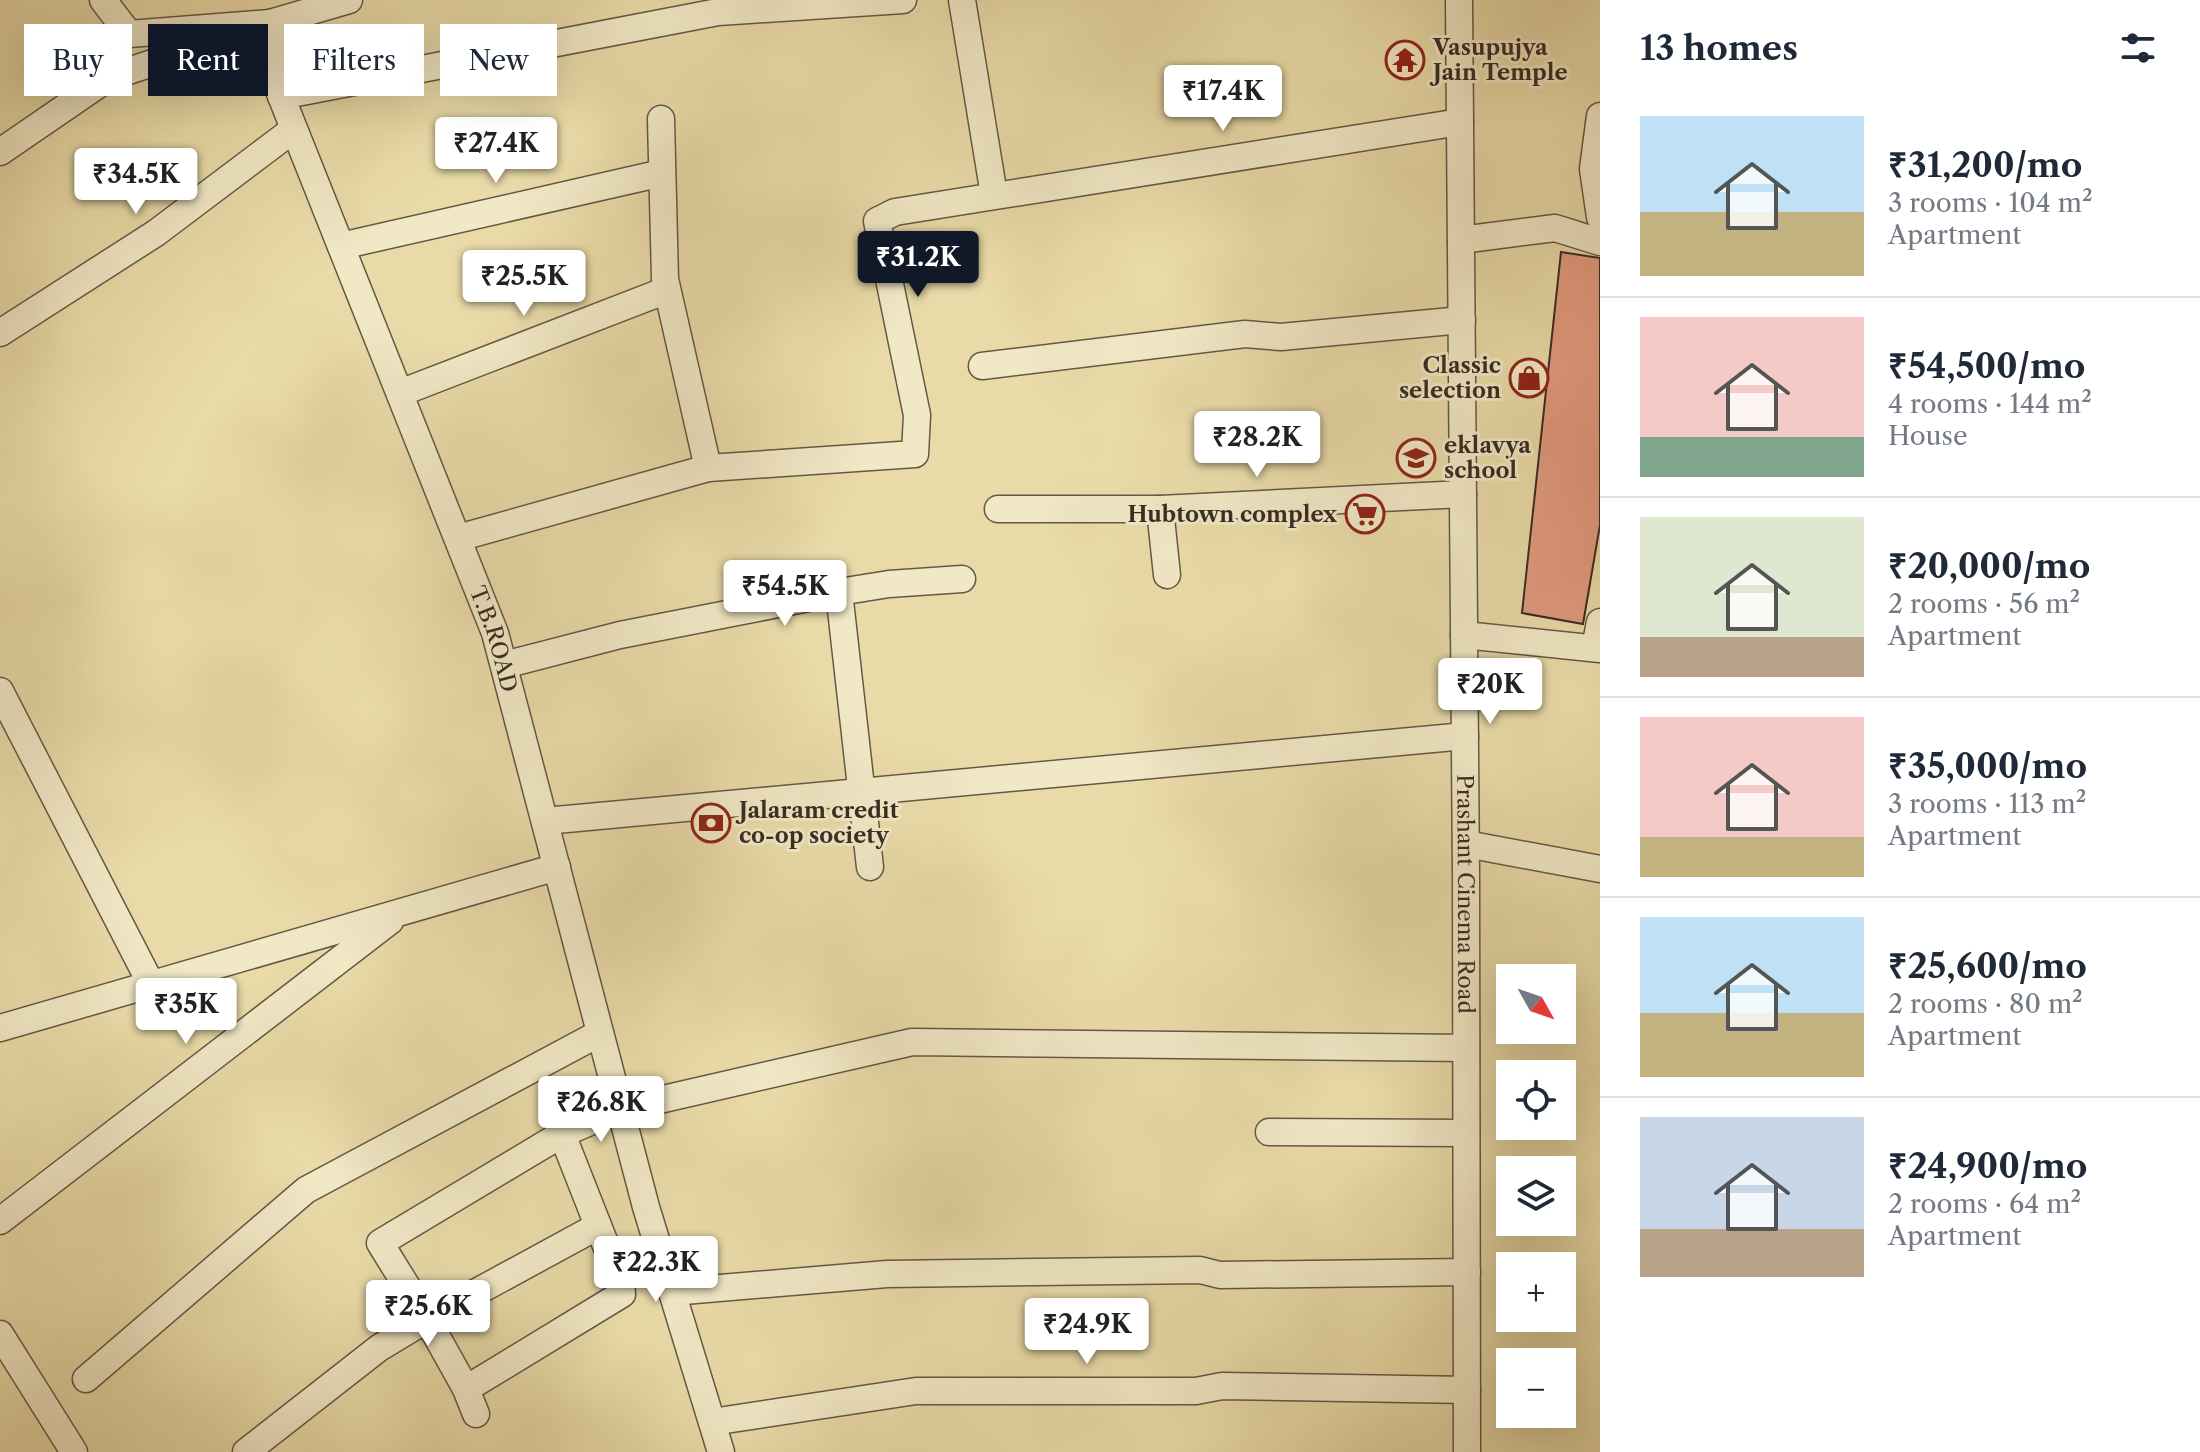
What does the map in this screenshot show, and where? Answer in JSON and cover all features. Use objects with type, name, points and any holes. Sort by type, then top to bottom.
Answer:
[{"type":"street","points":[[103,0],[129,34],[270,23]]},
{"type":"street","points":[[0,152],[108,78],[270,23],[349,0]]},
{"type":"street","points":[[281,96],[718,12],[903,0]]},
{"type":"street","points":[[962,0],[994,195]]},
{"type":"street","name":"Prashant Cinema Road","points":[[1459,0],[1467,1452]]},
{"type":"street","name":"T.B.ROAD","points":[[270,23],[277,86],[495,633],[646,1207],[721,1452]]},
{"type":"street","points":[[1600,116],[1593,169],[1600,217]]},
{"type":"street","points":[[661,119],[665,279],[708,468]]},
{"type":"street","points":[[458,538],[708,468],[915,454],[917,415],[877,221],[895,212],[1460,122]]},
{"type":"street","points":[[0,333],[156,233],[294,129]]},
{"type":"street","points":[[341,246],[662,173]]},
{"type":"street","points":[[1461,240],[1555,228],[1600,242]]},
{"type":"street","points":[[400,393],[667,290]]},
{"type":"street","points":[[982,366],[1245,334],[1281,337],[1462,320]]},
{"type":"street","points":[[998,509],[1160,509],[1463,494]]},
{"type":"street","points":[[1160,509],[1167,575]]},
{"type":"street","points":[[504,665],[620,635],[839,592],[889,584],[962,579]]},
{"type":"street","points":[[839,592],[870,867]]},
{"type":"street","points":[[1464,635],[1597,649],[1600,622]]},
{"type":"street","points":[[0,691],[151,984]]},
{"type":"street","points":[[545,821],[1465,736]]},
{"type":"street","points":[[1466,844],[1600,869]]},
{"type":"street","points":[[0,1028],[557,867]]},
{"type":"street","points":[[0,1221],[403,911]]},
{"type":"street","points":[[86,1379],[306,1190],[600,1033]]},
{"type":"street","points":[[476,1414],[466,1389],[427,1319],[380,1243],[562,1134],[620,1109],[912,1042],[1466,1048]]},
{"type":"street","points":[[1269,1132],[1466,1133]]},
{"type":"street","points":[[562,1134],[621,1284],[622,1294]]},
{"type":"street","points":[[246,1452],[379,1348],[598,1226]]},
{"type":"street","points":[[466,1389],[622,1294],[669,1281],[887,1274],[1200,1270],[1220,1275],[1467,1272]]},
{"type":"street","points":[[0,1334],[74,1452]]},
{"type":"street","points":[[712,1422],[916,1391],[1196,1391],[1222,1386],[1467,1390]]},
{"type":"building","points":[[1561,252],[1600,258],[1600,525],[1583,624],[1522,613]]},
{"type":"place","name":"Vasupujya Jain Temple","points":[[1405,60]]},
{"type":"place","name":"Classic selection","points":[[1529,378]]},
{"type":"place","name":"eklavya school","points":[[1416,458]]},
{"type":"place","name":"Hubtown complex","points":[[1365,514]]},
{"type":"place","name":"Jalaram credit co-op society","points":[[711,823]]}]
